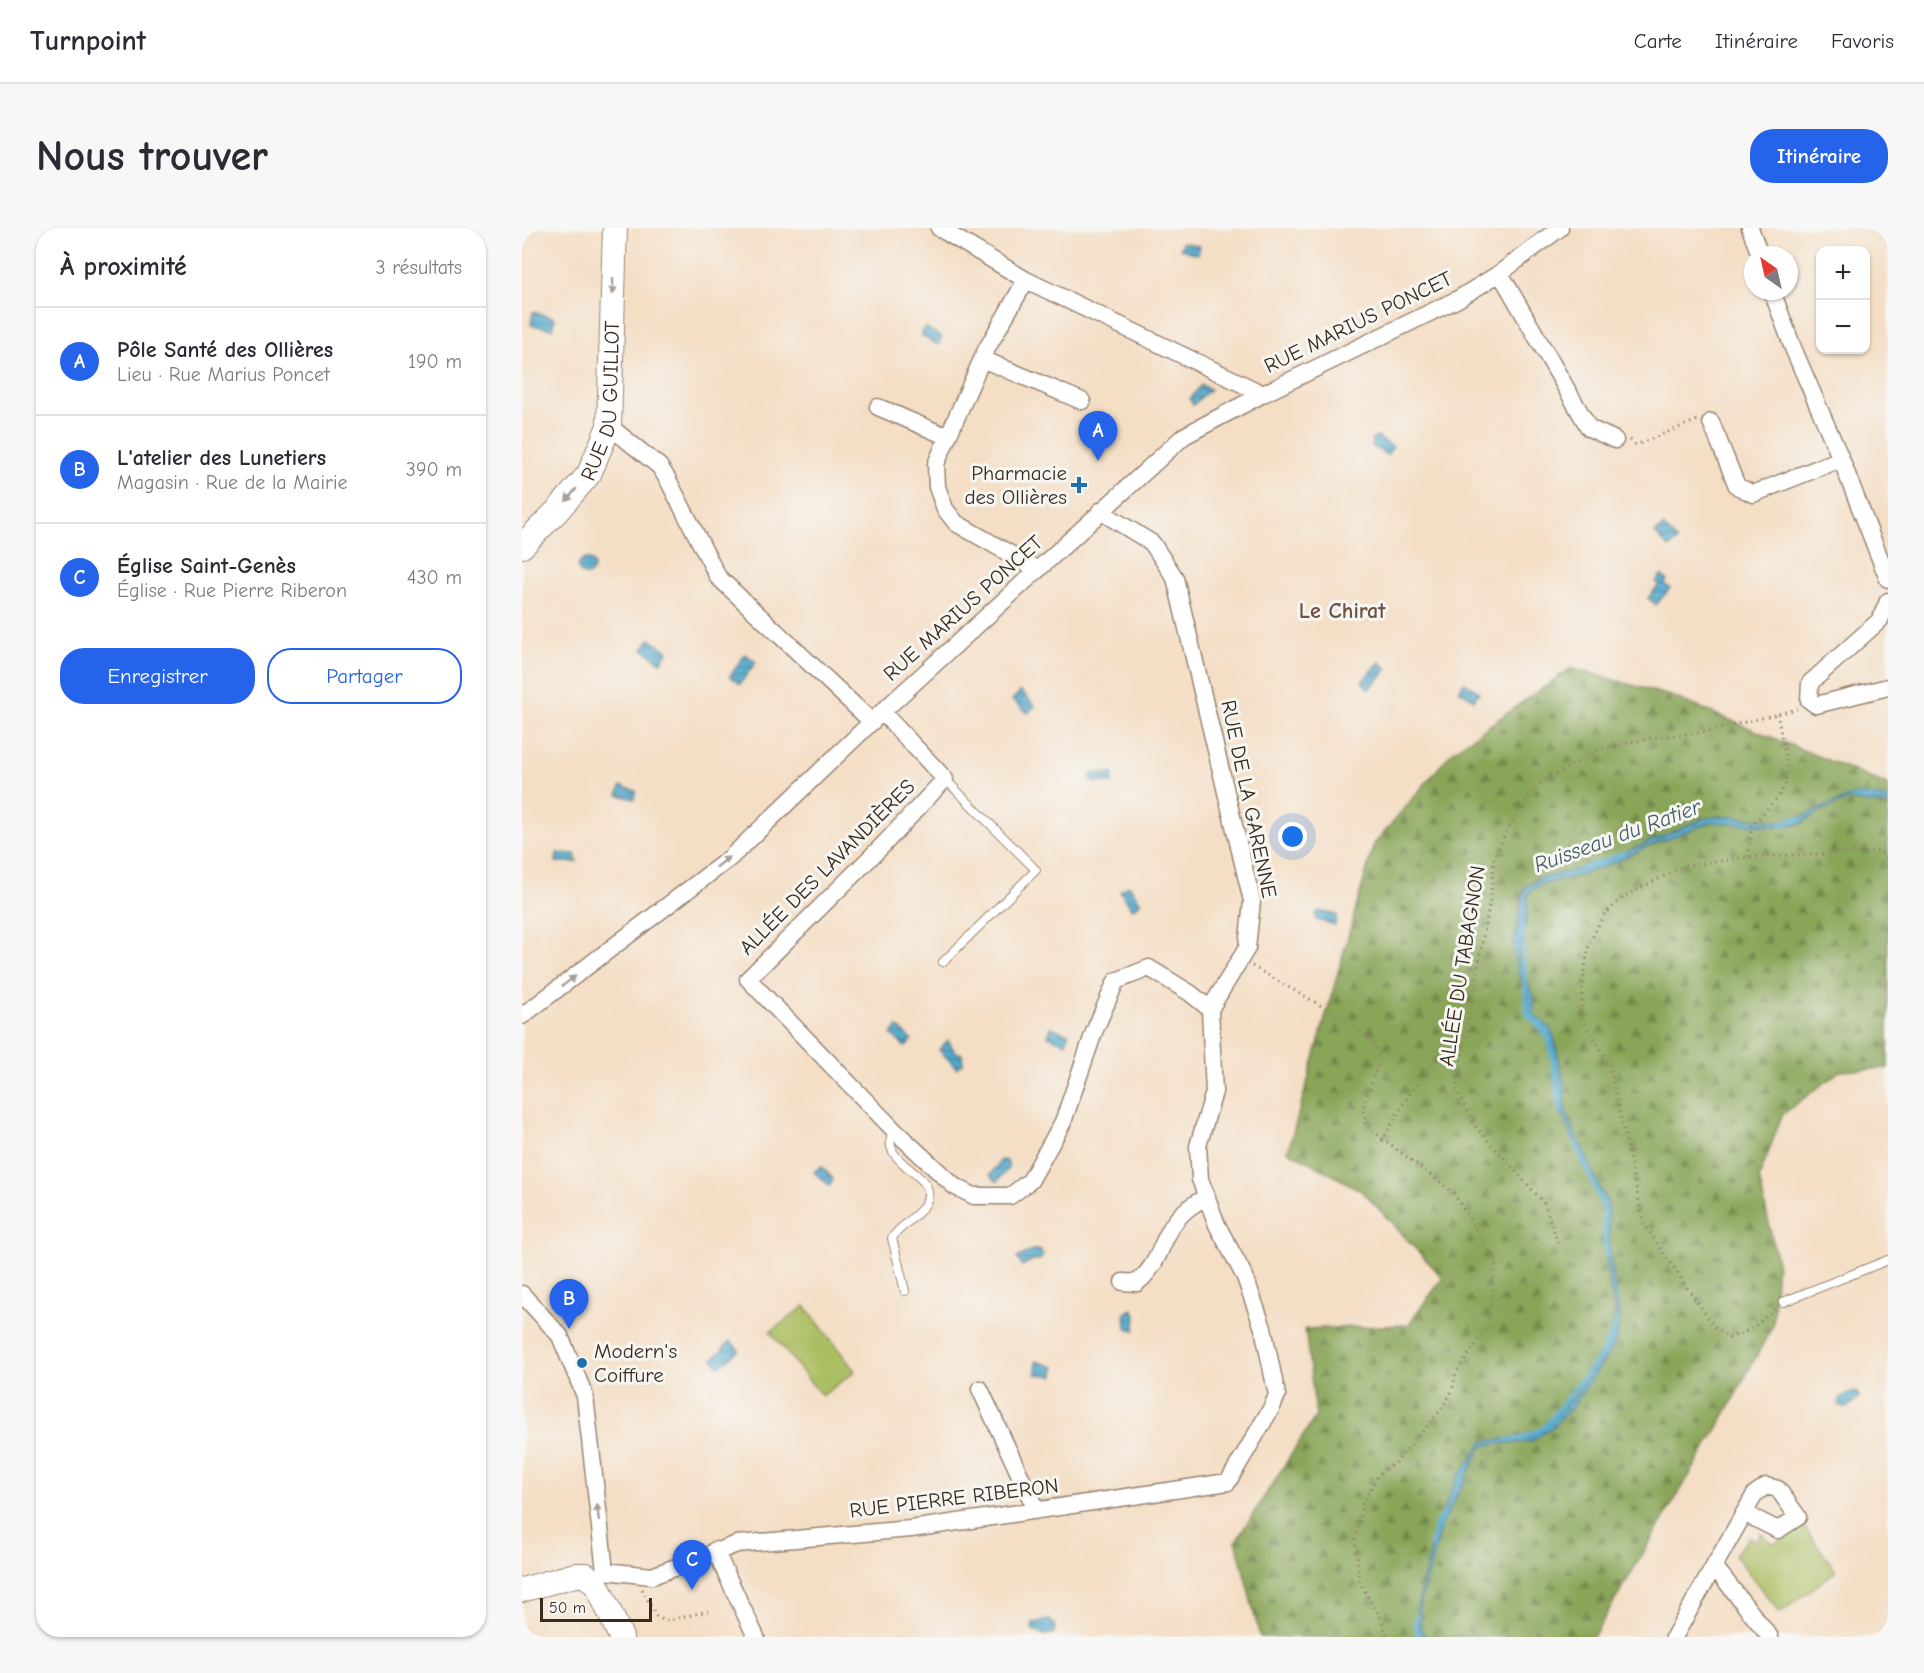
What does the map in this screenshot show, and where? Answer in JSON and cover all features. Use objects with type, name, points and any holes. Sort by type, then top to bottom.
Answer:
[{"type":"street","name":"RUE DU GUILLOT","points":[[522,546],[558,510],[589,474],[609,426],[615,228]]},
{"type":"street","points":[[939,228],[1026,280],[1263,394]]},
{"type":"street","name":"RUE MARIUS PONCET","points":[[522,1016],[730,858],[877,717],[1184,436],[1263,394],[1458,299],[1500,273],[1560,228]]},
{"type":"street","points":[[1750,228],[1757,246]]},
{"type":"street","points":[[1500,273],[1589,428],[1615,440]]},
{"type":"street","points":[[1026,280],[982,359],[936,464],[938,487],[945,509],[956,524],[1038,570]]},
{"type":"street","points":[[1775,300],[1888,579]]},
{"type":"street","points":[[982,359],[1082,401]]},
{"type":"street","points":[[878,407],[948,437]]},
{"type":"street","points":[[1711,422],[1737,486],[1753,494],[1841,459]]},
{"type":"street","name":"ALLÉE DES LAVANDIÈRES","points":[[609,426],[659,466],[718,577],[945,779],[883,845],[748,979],[894,1130]]},
{"type":"street","name":"RUE DE LA GARENNE","points":[[1100,511],[1152,543],[1175,578],[1252,901],[1247,948],[1210,1009]]},
{"type":"street","points":[[1888,601],[1880,621],[1810,683],[1809,700],[1816,705],[1888,687]]},
{"type":"street","points":[[894,1130],[954,1186],[974,1196],[1010,1196],[1030,1181],[1063,1122],[1094,1032],[1116,981],[1149,968],[1190,993],[1210,1009],[1214,1092],[1198,1146],[1200,1179],[1207,1197],[1190,1205],[1172,1223],[1148,1274],[1137,1283],[1124,1282]]},
{"type":"street","name":"RUE PIERRE RIBERON","points":[[599,1575],[652,1575],[715,1550],[737,1544],[911,1529],[1228,1482],[1277,1395],[1263,1328],[1245,1277],[1217,1225],[1207,1197]]},
{"type":"street","points":[[522,1294],[560,1336],[585,1396],[599,1575],[621,1637]]},
{"type":"street","points":[[980,1389],[1036,1510]]},
{"type":"street","points":[[1674,1637],[1744,1513]]},
{"type":"street","points":[[715,1550],[756,1637]]},
{"type":"street","points":[[1714,1566],[1770,1637]]},
{"type":"street","points":[[522,1590],[575,1575],[599,1575]]},
{"type":"lane","points":[[944,962],[1036,870],[945,779]]},
{"type":"lane","points":[[894,1130],[889,1139],[890,1146],[927,1186],[929,1196],[923,1206],[892,1238],[905,1291]]},
{"type":"lane","points":[[1783,1302],[1888,1260]]},
{"type":"path","points":[[1615,440],[1625,437],[1636,445],[1701,419],[1711,422]]},
{"type":"path","name":"ALLÉE DU TABAGNON","points":[[1558,1243],[1545,1204],[1475,1126],[1456,1089],[1491,894],[1494,859],[1507,830],[1536,785],[1604,748],[1651,738],[1706,732],[1816,705]]},
{"type":"path","points":[[1748,857],[1752,825],[1778,797],[1785,784],[1788,768],[1777,714]]},
{"type":"path","points":[[1783,1302],[1738,1336],[1729,1338],[1713,1325],[1644,1224],[1609,1063],[1582,1020],[1582,986],[1589,944],[1603,916],[1623,897],[1684,866],[1748,857],[1880,852],[1888,857]]},
{"type":"path","points":[[1240,959],[1339,1016],[1373,1042],[1380,1059],[1363,1108],[1365,1125],[1382,1141],[1453,1192],[1496,1263],[1488,1326],[1456,1373],[1452,1391],[1441,1410],[1397,1461],[1378,1474],[1363,1502],[1355,1539],[1360,1583],[1381,1618],[1387,1637]]},
{"type":"path","points":[[1382,1141],[1405,1101],[1439,1055],[1458,1007],[1474,989]]},
{"type":"path","points":[[638,1575],[656,1616],[665,1621],[708,1611]]},
{"type":"green space","points":[[1571,668],[1671,696],[1888,785],[1888,1068],[1840,1071],[1782,1115],[1759,1178],[1777,1261],[1773,1325],[1720,1424],[1593,1637],[1260,1637],[1236,1541],[1316,1416],[1305,1329],[1408,1325],[1443,1278],[1362,1191],[1288,1151],[1374,844],[1452,752]]},
{"type":"green space","points":[[805,1306],[855,1371],[822,1396],[770,1332]]},
{"type":"green space","points":[[1802,1524],[1836,1571],[1780,1613],[1735,1555],[1749,1537],[1757,1541],[1761,1533],[1774,1544]]},
{"type":"water","points":[[1182,242],[1200,246],[1198,254],[1180,249]]},
{"type":"water","points":[[533,312],[555,318],[553,329],[531,325]]},
{"type":"water","points":[[926,328],[942,337],[938,345],[922,336],[922,331]]},
{"type":"water","points":[[1201,385],[1210,389],[1193,405],[1190,399]]},
{"type":"water","points":[[1378,437],[1393,447],[1387,455],[1372,446],[1372,439]]},
{"type":"water","points":[[1663,526],[1677,541],[1669,548],[1655,533]]},
{"type":"water","points":[[586,559],[594,567],[586,575],[578,567]]},
{"type":"water","points":[[1661,575],[1667,580],[1665,584],[1670,588],[1656,605],[1648,598],[1659,585],[1656,582]]},
{"type":"water","points":[[650,639],[668,651],[661,662],[643,649]]},
{"type":"water","points":[[745,654],[756,662],[740,684],[730,676]]},
{"type":"water","points":[[1380,662],[1388,669],[1369,689],[1362,682]]},
{"type":"water","points":[[1464,682],[1479,692],[1474,700],[1459,690]]},
{"type":"water","points":[[1021,691],[1035,706],[1028,713],[1012,700]]},
{"type":"water","points":[[1092,773],[1113,774],[1112,783],[1092,782],[1090,777]]},
{"type":"water","points":[[621,786],[636,791],[634,799],[618,795]]},
{"type":"water","points":[[1856,794],[1888,798],[1888,806],[1848,800],[1819,812],[1800,824],[1788,827],[1712,822],[1646,847],[1609,865],[1571,878],[1542,884],[1528,893],[1527,918],[1518,953],[1520,965],[1534,996],[1534,1014],[1550,1028],[1554,1037],[1565,1087],[1566,1113],[1608,1205],[1610,1254],[1619,1317],[1617,1337],[1610,1352],[1573,1406],[1555,1425],[1531,1442],[1489,1444],[1481,1448],[1442,1525],[1420,1604],[1419,1617],[1425,1637],[1421,1637],[1416,1611],[1437,1525],[1457,1478],[1484,1441],[1534,1436],[1554,1419],[1575,1395],[1608,1347],[1615,1312],[1607,1270],[1604,1208],[1598,1189],[1561,1113],[1551,1043],[1543,1030],[1529,1016],[1528,994],[1517,969],[1513,950],[1524,888],[1541,878],[1585,868],[1614,857],[1702,819],[1719,816],[1788,822]]},
{"type":"water","points":[[557,853],[575,854],[577,862],[556,862]]},
{"type":"water","points":[[1129,885],[1141,903],[1132,909],[1120,891]]},
{"type":"water","points":[[1319,911],[1337,915],[1335,925],[1316,920],[1315,915]]},
{"type":"water","points":[[898,1027],[912,1040],[905,1047],[891,1034]]},
{"type":"water","points":[[1051,1027],[1069,1034],[1066,1043],[1048,1036]]},
{"type":"water","points":[[948,1040],[955,1052],[962,1054],[963,1063],[957,1068],[939,1050]]},
{"type":"water","points":[[1001,1160],[1007,1161],[1009,1167],[997,1182],[990,1175]]},
{"type":"water","points":[[821,1166],[833,1179],[830,1186],[814,1172]]},
{"type":"water","points":[[1032,1250],[1040,1250],[1043,1255],[1040,1260],[1033,1260],[1022,1266],[1017,1258]]},
{"type":"water","points":[[1133,1309],[1136,1315],[1135,1330],[1126,1329],[1125,1313]]},
{"type":"water","points":[[730,1341],[739,1350],[719,1367],[713,1359]]},
{"type":"water","points":[[1036,1361],[1055,1367],[1054,1376],[1036,1374]]},
{"type":"water","points":[[1853,1391],[1857,1392],[1859,1397],[1847,1408],[1838,1405],[1840,1398]]},
{"type":"water","points":[[1050,1620],[1055,1625],[1054,1633],[1044,1635],[1032,1630],[1033,1623]]},
{"type":"waterway","name":"Ruisseau du Ratier","points":[[1781,823],[1799,818]]},
{"type":"waterway","name":"Ruisseau du Ratier","points":[[1581,869],[1624,853]]},
{"type":"waterway","name":"Ruisseau du Ratier","points":[[1522,929],[1527,1013],[1549,1038],[1561,1109]]},
{"type":"waterway","name":"Ruisseau du Ratier","points":[[1575,1142],[1604,1208],[1606,1256]]},
{"type":"waterway","name":"Ruisseau du Ratier","points":[[1507,1440],[1520,1439],[1544,1428],[1602,1354],[1616,1325]]},
{"type":"waterway","name":"Ruisseau du Ratier","points":[[1431,1546],[1436,1525],[1442,1515]]},
{"type":"waterway","name":"Ruisseau du Ratier","points":[[1417,1616],[1415,1624],[1419,1637]]},
{"type":"place","name":"Pôle Santé des Ollières","points":[[1098,461]]},
{"type":"place","name":"Pharmacie des Ollières","points":[[1079,485]]},
{"type":"place","name":"L'atelier des Lunetiers","points":[[569,1329]]},
{"type":"place","name":"Modern's Coiffure","points":[[582,1363]]},
{"type":"place","name":"Église Saint-Genès","points":[[692,1590]]},
{"type":"district","name":"Le Chirat","points":[[1342,610]]}]
